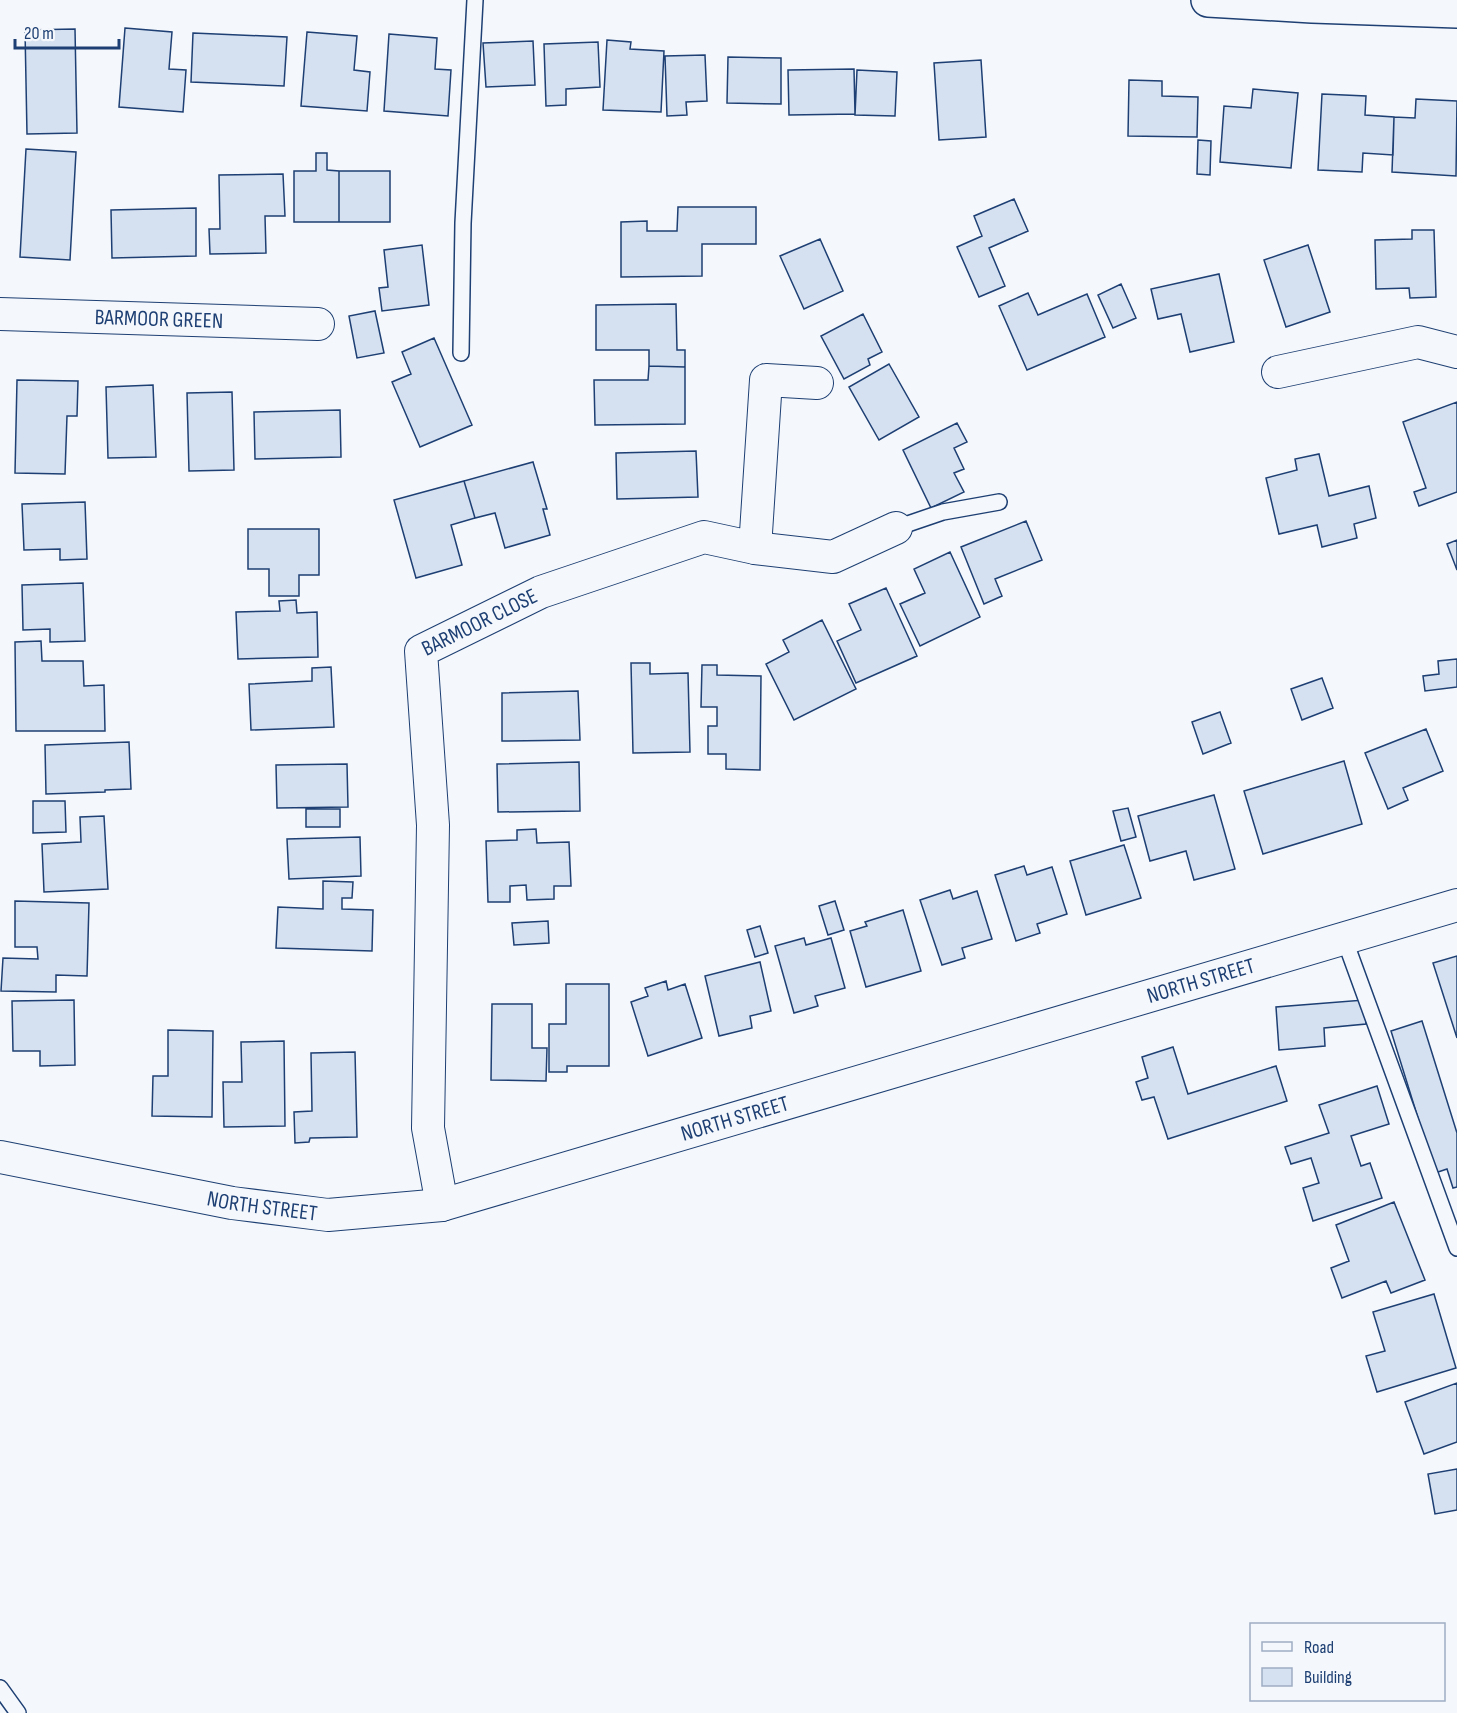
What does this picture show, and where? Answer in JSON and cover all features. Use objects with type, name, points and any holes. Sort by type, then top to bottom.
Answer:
[{"type":"highway","points":[[1208,0],[1457,11]]},
{"type":"street","name":"BARMOOR GREEN","points":[[0,314],[318,324]]},
{"type":"street","points":[[1278,372],[1418,342],[1457,352]]},
{"type":"street","points":[[817,383],[766,380],[755,548],[833,557],[896,528]]},
{"type":"street","name":"BARMOOR CLOSE","points":[[442,1205],[428,1128],[433,825],[421,651],[541,592],[704,537],[755,548]]},
{"type":"street","name":"NORTH STREET","points":[[0,1157],[232,1203],[328,1215],[442,1205],[1457,905]]},
{"type":"lane","points":[[461,353],[463,223],[475,0]]},
{"type":"lane","points":[[896,528],[943,512],[999,502]]},
{"type":"lane","points":[[1344,938],[1457,1248]]},
{"type":"lane","points":[[0,1688],[18,1713]]},
{"type":"building","points":[[125,28],[172,32],[169,69],[186,70],[183,112],[119,107]]},
{"type":"building","points":[[75,29],[77,133],[27,134],[25,30]]},
{"type":"building","points":[[307,32],[357,36],[354,70],[370,72],[367,111],[301,106]]},
{"type":"building","points":[[193,33],[287,37],[284,86],[191,82]]},
{"type":"building","points":[[389,34],[437,38],[435,69],[451,70],[448,116],[384,111]]},
{"type":"building","points":[[607,40],[631,42],[630,49],[664,51],[661,112],[603,110]]},
{"type":"building","points":[[533,41],[535,85],[486,87],[483,43]]},
{"type":"building","points":[[598,42],[600,87],[566,89],[566,105],[546,106],[544,44]]},
{"type":"building","points":[[705,55],[707,101],[686,102],[687,115],[667,116],[665,56]]},
{"type":"building","points":[[728,57],[781,58],[781,104],[727,103]]},
{"type":"building","points":[[981,60],[986,137],[939,140],[934,63]]},
{"type":"building","points":[[854,69],[855,114],[789,115],[788,70]]},
{"type":"building","points":[[857,70],[897,72],[895,116],[855,115]]},
{"type":"building","points":[[1129,80],[1162,81],[1162,96],[1198,97],[1197,137],[1128,136]]},
{"type":"building","points":[[1253,89],[1298,93],[1291,168],[1220,162],[1224,106],[1251,108]]},
{"type":"building","points":[[1322,94],[1366,96],[1365,115],[1394,117],[1393,155],[1363,153],[1362,172],[1318,170]]},
{"type":"building","points":[[1416,99],[1457,101],[1456,176],[1392,172],[1394,117],[1415,118]]},
{"type":"building","points":[[1198,140],[1211,141],[1210,175],[1197,174]]},
{"type":"building","points":[[26,149],[76,152],[70,260],[20,257]]},
{"type":"building","points":[[316,153],[327,153],[327,170],[339,171],[339,222],[294,222],[294,171],[316,171]]},
{"type":"building","points":[[339,171],[390,171],[390,222],[339,222]]},
{"type":"building","points":[[283,174],[285,216],[265,216],[266,253],[210,254],[209,229],[220,229],[219,175]]},
{"type":"building","points":[[1014,199],[1028,231],[989,248],[1005,286],[979,297],[957,247],[982,236],[974,216]]},
{"type":"building","points":[[678,207],[756,207],[756,244],[702,244],[702,276],[621,277],[621,222],[647,221],[647,231],[677,231]]},
{"type":"building","points":[[196,208],[196,256],[112,258],[111,210]]},
{"type":"building","points":[[1412,230],[1434,230],[1436,297],[1410,298],[1409,288],[1376,289],[1375,240],[1412,239]]},
{"type":"building","points":[[820,239],[843,291],[804,309],[780,256]]},
{"type":"building","points":[[422,245],[429,305],[382,311],[379,288],[388,287],[384,250]]},
{"type":"building","points":[[1308,245],[1330,312],[1286,327],[1264,260]]},
{"type":"building","points":[[1219,274],[1234,342],[1190,352],[1181,314],[1158,319],[1151,289]]},
{"type":"building","points":[[1121,284],[1136,318],[1113,328],[1098,295]]},
{"type":"building","points":[[1028,293],[1038,315],[1087,294],[1105,337],[1027,370],[999,306]]},
{"type":"building","points":[[676,304],[677,350],[685,350],[685,367],[649,366],[649,350],[596,350],[596,305]]},
{"type":"building","points":[[375,311],[384,353],[357,358],[349,316]]},
{"type":"building","points":[[863,314],[882,352],[868,359],[870,365],[844,379],[821,336]]},
{"type":"building","points":[[434,338],[472,425],[420,447],[392,382],[411,374],[402,352]]},
{"type":"building","points":[[889,364],[919,417],[879,440],[849,387]]},
{"type":"building","points":[[649,366],[685,367],[685,424],[595,425],[594,380],[648,380]]},
{"type":"building","points":[[17,380],[78,381],[77,416],[67,416],[65,474],[15,473]]},
{"type":"building","points":[[153,385],[156,457],[108,458],[106,387]]},
{"type":"building","points":[[232,392],[234,470],[189,471],[187,393]]},
{"type":"building","points":[[1457,402],[1457,492],[1419,506],[1414,492],[1426,488],[1403,422]]},
{"type":"building","points":[[340,410],[341,457],[255,459],[254,412]]},
{"type":"building","points":[[957,423],[967,442],[954,448],[964,469],[954,473],[964,492],[931,508],[903,450]]},
{"type":"building","points":[[696,451],[698,497],[617,499],[616,453]]},
{"type":"building","points":[[1319,454],[1329,496],[1369,486],[1376,518],[1354,524],[1357,538],[1322,547],[1317,525],[1279,534],[1266,478],[1297,470],[1295,459]]},
{"type":"building","points":[[533,462],[547,509],[543,509],[550,535],[505,548],[495,513],[475,518],[464,481]]},
{"type":"building","points":[[464,481],[475,518],[451,525],[462,565],[416,578],[394,500]]},
{"type":"building","points":[[85,502],[87,559],[60,560],[60,549],[24,550],[22,504]]},
{"type":"building","points":[[1026,521],[1042,560],[995,579],[1002,596],[984,604],[961,547]]},
{"type":"building","points":[[248,529],[319,529],[319,575],[299,575],[299,596],[269,596],[269,569],[248,569]]},
{"type":"building","points":[[1457,540],[1457,570],[1447,544]]},
{"type":"building","points":[[950,552],[980,617],[920,646],[900,604],[925,593],[914,569]]},
{"type":"building","points":[[83,583],[85,641],[50,642],[50,629],[23,630],[22,585]]},
{"type":"building","points":[[886,588],[917,656],[856,683],[837,641],[861,630],[849,604]]},
{"type":"building","points":[[296,600],[297,613],[317,612],[318,657],[238,659],[236,612],[280,611],[279,601]]},
{"type":"building","points":[[822,620],[856,689],[794,720],[766,664],[789,652],[783,640]]},
{"type":"building","points":[[41,641],[42,661],[83,661],[84,686],[104,685],[105,731],[16,731],[15,642]]},
{"type":"building","points":[[1457,659],[1457,687],[1425,691],[1423,676],[1439,674],[1438,661]]},
{"type":"building","points":[[631,663],[650,663],[650,674],[688,673],[690,752],[633,753]]},
{"type":"building","points":[[702,665],[717,665],[717,675],[761,676],[760,770],[726,769],[726,754],[708,754],[708,726],[717,726],[717,707],[701,707]]},
{"type":"building","points":[[331,667],[334,727],[251,730],[249,684],[312,681],[312,668]]},
{"type":"building","points":[[1322,678],[1333,708],[1302,720],[1291,689]]},
{"type":"building","points":[[578,691],[580,740],[502,741],[502,693]]},
{"type":"building","points":[[1220,712],[1231,743],[1203,754],[1192,722]]},
{"type":"building","points":[[1426,729],[1443,771],[1403,788],[1408,800],[1388,809],[1365,753]]},
{"type":"building","points":[[129,742],[131,789],[46,794],[45,745]]},
{"type":"building","points":[[1344,761],[1362,824],[1263,854],[1244,791]]},
{"type":"building","points":[[579,762],[580,811],[498,812],[497,764]]},
{"type":"building","points":[[347,764],[348,807],[277,808],[276,765]]},
{"type":"building","points":[[1214,795],[1235,869],[1194,880],[1186,851],[1150,861],[1138,816]]},
{"type":"building","points":[[33,801],[65,801],[66,832],[33,833]]},
{"type":"building","points":[[1128,808],[1136,837],[1121,841],[1113,811]]},
{"type":"building","points":[[306,809],[340,809],[340,827],[306,827]]},
{"type":"building","points":[[104,816],[108,889],[44,892],[42,844],[81,842],[80,817]]},
{"type":"building","points":[[536,829],[537,843],[569,842],[571,886],[554,886],[554,899],[527,900],[526,885],[510,886],[510,902],[488,902],[486,841],[517,840],[517,830]]},
{"type":"building","points":[[360,837],[361,876],[289,879],[287,839]]},
{"type":"building","points":[[1124,845],[1141,898],[1086,915],[1070,861]]},
{"type":"building","points":[[1024,866],[1027,875],[1052,867],[1067,914],[1037,924],[1040,933],[1016,941],[995,875]]},
{"type":"building","points":[[323,881],[353,882],[352,898],[342,898],[342,909],[373,910],[372,951],[276,948],[278,907],[323,909]]},
{"type":"building","points":[[950,890],[953,899],[977,891],[992,939],[962,948],[965,958],[942,965],[920,900]]},
{"type":"building","points":[[15,901],[89,903],[87,976],[56,975],[56,992],[1,991],[3,958],[38,959],[37,947],[15,947]]},
{"type":"building","points":[[835,901],[844,930],[828,935],[819,906]]},
{"type":"building","points":[[903,910],[921,971],[866,987],[850,931],[867,926],[865,922]]},
{"type":"building","points":[[548,921],[549,943],[514,945],[512,923]]},
{"type":"building","points":[[760,926],[768,953],[755,957],[747,930]]},
{"type":"building","points":[[804,938],[806,945],[831,938],[845,988],[815,996],[818,1006],[794,1013],[775,946]]},
{"type":"building","points":[[1457,956],[1457,1038],[1433,963]]},
{"type":"building","points":[[760,962],[771,1011],[750,1016],[752,1028],[719,1036],[705,976]]},
{"type":"building","points":[[666,981],[668,990],[685,984],[702,1038],[648,1056],[631,1002],[648,996],[645,988]]},
{"type":"building","points":[[566,984],[609,984],[609,1066],[567,1066],[567,1072],[549,1072],[549,1024],[566,1024]]},
{"type":"building","points":[[74,1000],[75,1065],[40,1066],[40,1051],[13,1051],[12,1001]]},
{"type":"building","points":[[1364,1000],[1366,1024],[1324,1028],[1325,1046],[1279,1050],[1276,1007]]},
{"type":"building","points":[[492,1004],[532,1004],[532,1048],[547,1048],[546,1081],[491,1080]]},
{"type":"building","points":[[1422,1021],[1457,1133],[1457,1187],[1453,1188],[1447,1169],[1435,1173],[1391,1031]]},
{"type":"building","points":[[168,1030],[213,1031],[212,1117],[152,1116],[153,1076],[168,1076]]},
{"type":"building","points":[[284,1041],[285,1126],[224,1127],[223,1082],[242,1082],[241,1042]]},
{"type":"building","points":[[1173,1047],[1188,1094],[1276,1066],[1287,1101],[1168,1139],[1154,1097],[1142,1100],[1136,1082],[1148,1078],[1142,1057]]},
{"type":"building","points":[[355,1052],[357,1137],[310,1138],[309,1142],[295,1143],[294,1112],[312,1111],[311,1053]]},
{"type":"building","points":[[1377,1086],[1389,1124],[1351,1136],[1361,1166],[1370,1163],[1382,1198],[1313,1221],[1303,1188],[1319,1183],[1311,1158],[1291,1164],[1285,1147],[1329,1133],[1319,1105]]},
{"type":"building","points":[[1394,1202],[1425,1280],[1391,1293],[1386,1281],[1342,1298],[1331,1268],[1349,1261],[1336,1225]]},
{"type":"building","points":[[1434,1294],[1456,1368],[1377,1392],[1366,1356],[1385,1351],[1373,1312]]},
{"type":"building","points":[[1457,1383],[1457,1442],[1424,1454],[1405,1402]]},
{"type":"building","points":[[1457,1469],[1457,1510],[1435,1514],[1428,1474]]}]
